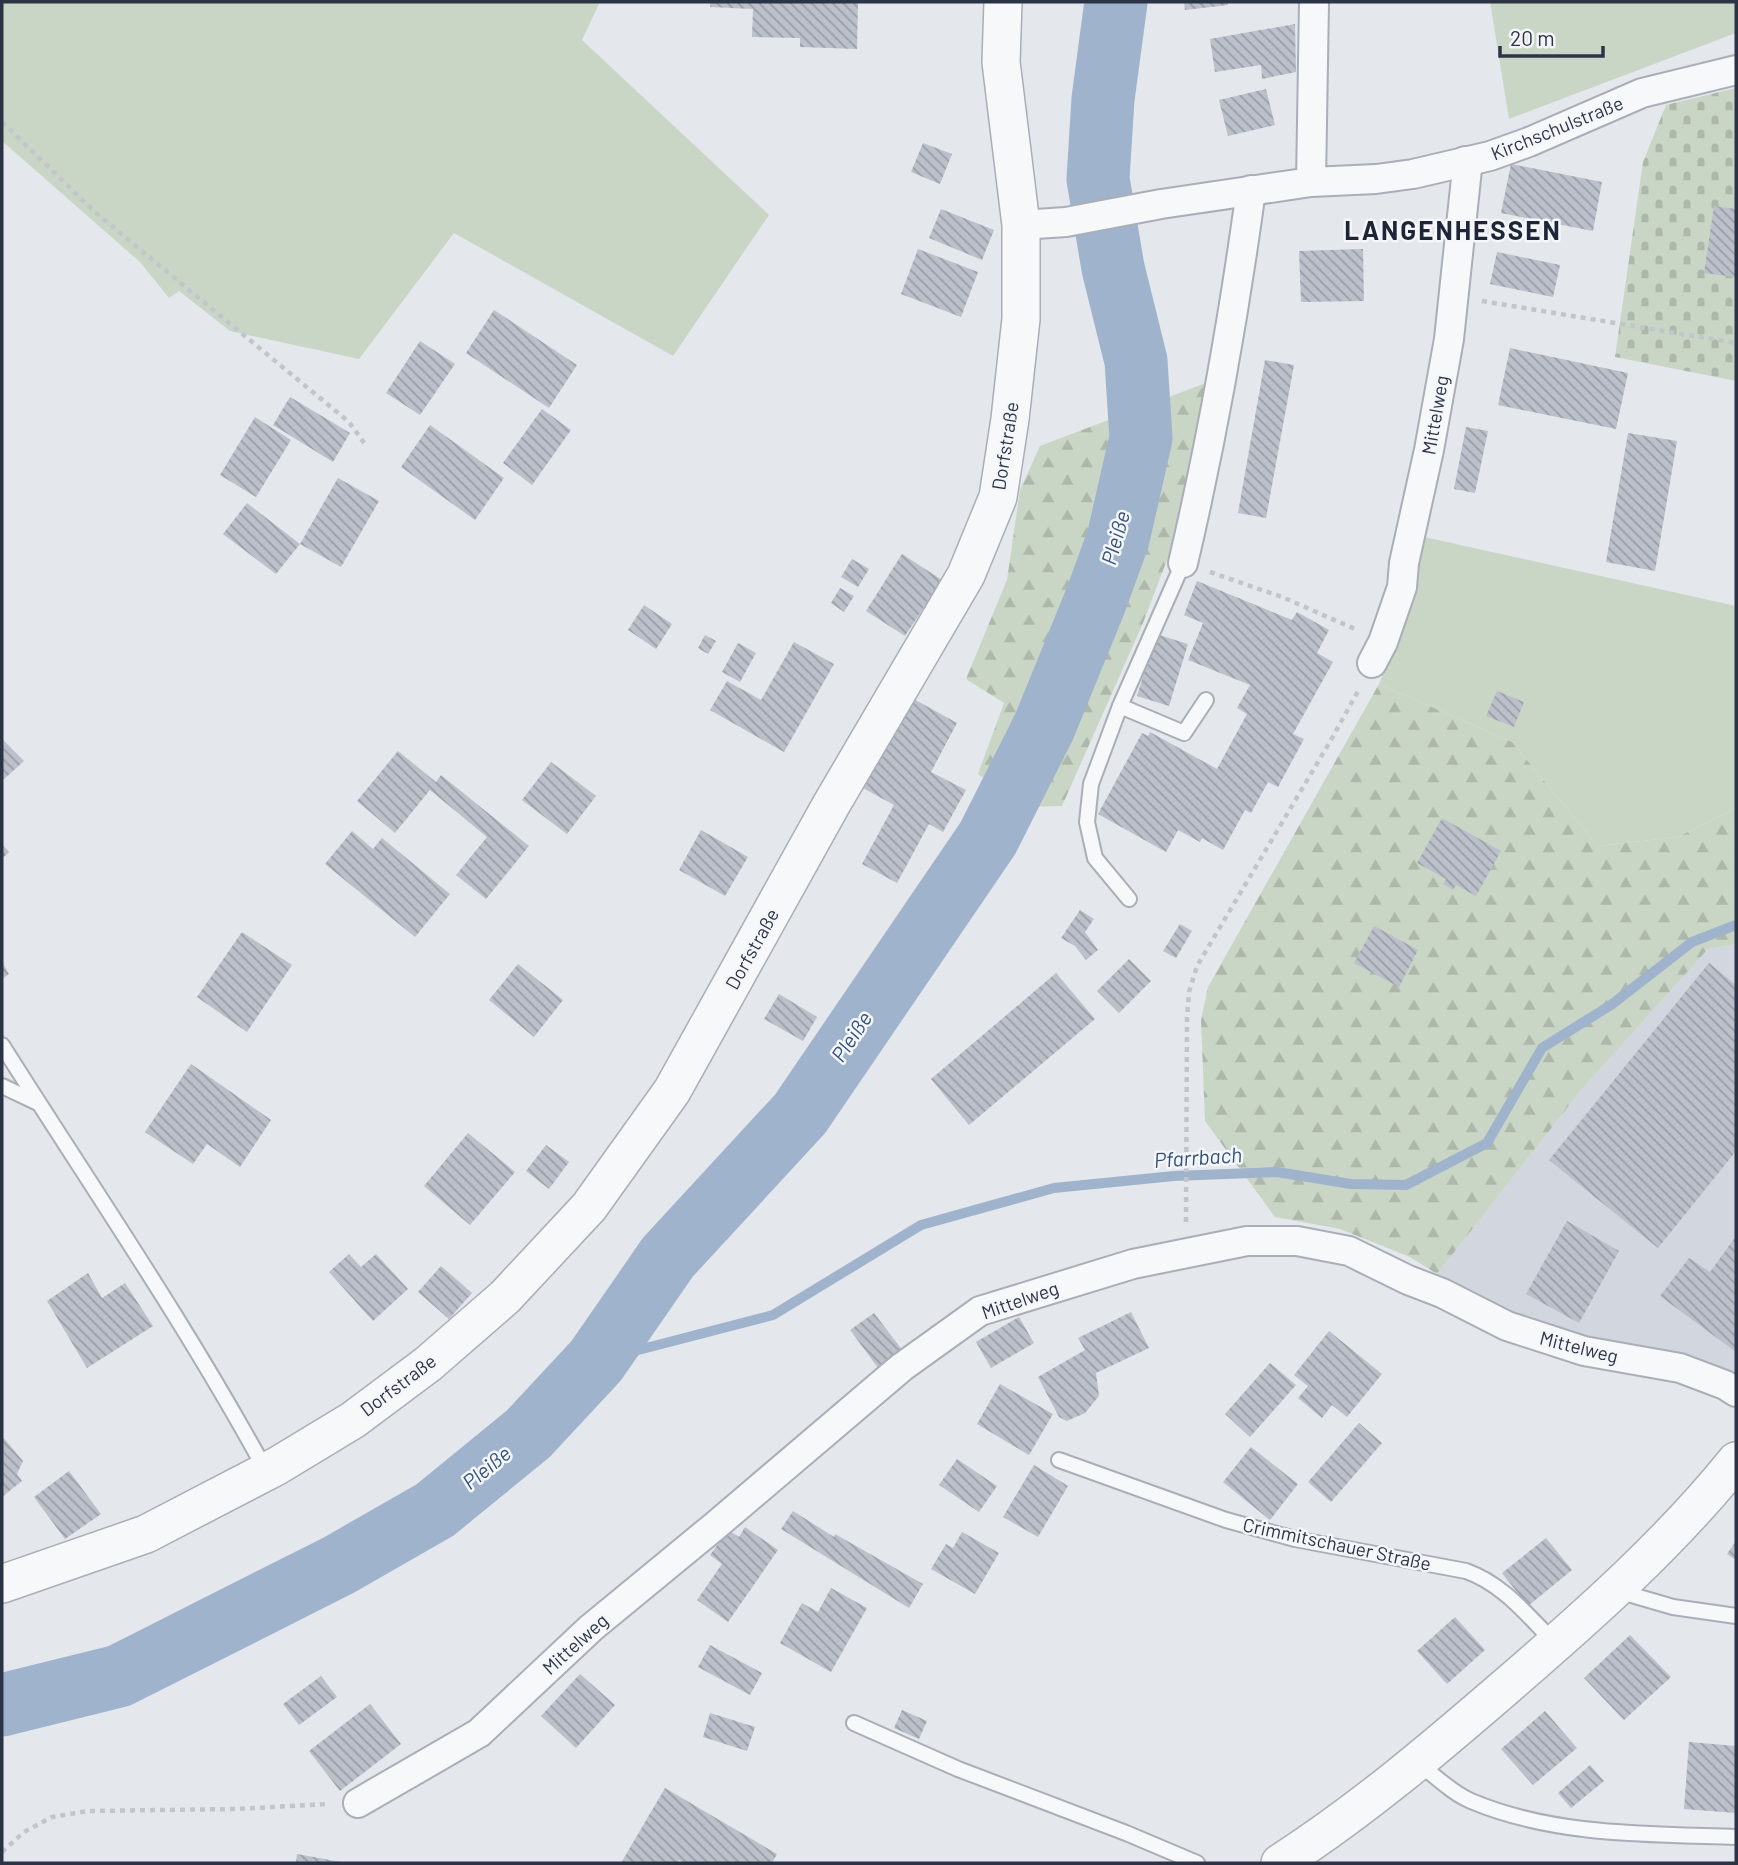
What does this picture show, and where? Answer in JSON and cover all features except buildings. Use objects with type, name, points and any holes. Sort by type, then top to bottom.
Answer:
[{"type":"street","name":"Dorfstraße","points":[[2,1584],[146,1534],[266,1472],[353,1420],[428,1364],[505,1297],[589,1207],[671,1091],[831,805],[965,575],[998,497],[1021,319],[1021,225],[1001,62],[1003,2]]},
{"type":"street","points":[[1311,182],[1314,2]]},
{"type":"street","name":"Kirchschulstraße","points":[[1021,225],[1066,222],[1161,204],[1311,182],[1413,174],[1490,156],[1642,93],[1736,70]]},
{"type":"street","name":"Mittelweg","points":[[1377,652],[1402,587],[1404,563],[1445,363],[1467,169],[1465,161]]},
{"type":"street","points":[[1183,563],[1205,468],[1239,277],[1251,190]]},
{"type":"street","name":"Mittelweg","points":[[358,1803],[479,1733],[591,1628],[902,1367],[979,1311],[1133,1264],[1247,1241],[1297,1241],[1349,1251],[1518,1330],[1584,1351],[1680,1368],[1725,1385],[1736,1392]]},
{"type":"street","points":[[1280,1863],[1360,1808],[1418,1762],[1556,1644],[1701,1505],[1736,1461]]},
{"type":"lane","points":[[1129,899],[1095,858],[1087,822],[1091,784],[1120,706],[1183,563]]},
{"type":"lane","points":[[1120,706],[1184,733],[1206,700]]},
{"type":"lane","points":[[2,1045],[189,1337],[227,1399],[266,1472]]},
{"type":"lane","points":[[2,1086],[39,1104]]},
{"type":"lane","name":"Crimmitschauer Straße","points":[[1059,1460],[1249,1526],[1295,1539],[1466,1571],[1485,1578],[1501,1588],[1556,1644]]},
{"type":"lane","points":[[1615,1590],[1673,1607],[1736,1616]]},
{"type":"lane","points":[[855,1723],[958,1769],[1197,1863]]},
{"type":"lane","points":[[1418,1762],[1468,1800],[1548,1825],[1647,1834],[1736,1837]]},
{"type":"path","points":[[2,122],[96,213],[349,422],[367,447]]},
{"type":"path","points":[[1454,296],[1736,343]]},
{"type":"path","points":[[1183,563],[1282,597],[1377,652],[1331,740],[1197,966],[1189,992],[1187,1018],[1186,1220]]},
{"type":"path","points":[[2,1852],[24,1832],[52,1817],[88,1811],[234,1809],[358,1803]]},
{"type":"shaded area","points":[[1736,944],[1736,1375],[1694,1356],[1572,1336],[1520,1319],[1437,1274],[1582,1089],[1708,949]]},
{"type":"green space","points":[[2,2],[600,2],[582,40],[769,215],[673,356],[454,233],[359,359],[230,331],[179,291],[169,298],[140,262],[2,141]]},
{"type":"green space","points":[[1490,2],[1736,2],[1736,33],[1509,119]]},
{"type":"green space","points":[[1736,88],[1736,381],[1615,357],[1643,162],[1666,105]]},
{"type":"green space","points":[[1211,381],[1175,539],[1143,623],[1062,806],[1024,807],[978,774],[1004,703],[966,679],[1007,580],[1020,490],[1040,446]]},
{"type":"green space","points":[[1424,537],[1736,606],[1736,808],[1678,837],[1598,846],[1512,742],[1379,684],[1411,606]]},
{"type":"green space","points":[[1379,684],[1512,742],[1598,846],[1678,837],[1736,808],[1736,944],[1708,949],[1582,1089],[1437,1274],[1410,1257],[1340,1229],[1275,1217],[1205,1121],[1201,1020],[1208,987]]},
{"type":"waterway","name":"Pleiße","points":[[2,1705],[119,1676],[339,1565],[435,1510],[528,1434],[596,1361],[668,1257],[800,1114],[988,838],[1044,727],[1095,602],[1118,539],[1141,438],[1136,361],[1113,268],[1098,179],[1103,99],[1116,2]]},
{"type":"waterway","name":"Pfarrbach","points":[[596,1361],[773,1315],[921,1225],[1054,1188],[1174,1176],[1277,1172],[1351,1184],[1406,1185],[1487,1143],[1542,1048],[1611,1005],[1692,942],[1736,925]]},
{"type":"district","name":"LANGENHESSEN","points":[[1453,231]]}]
